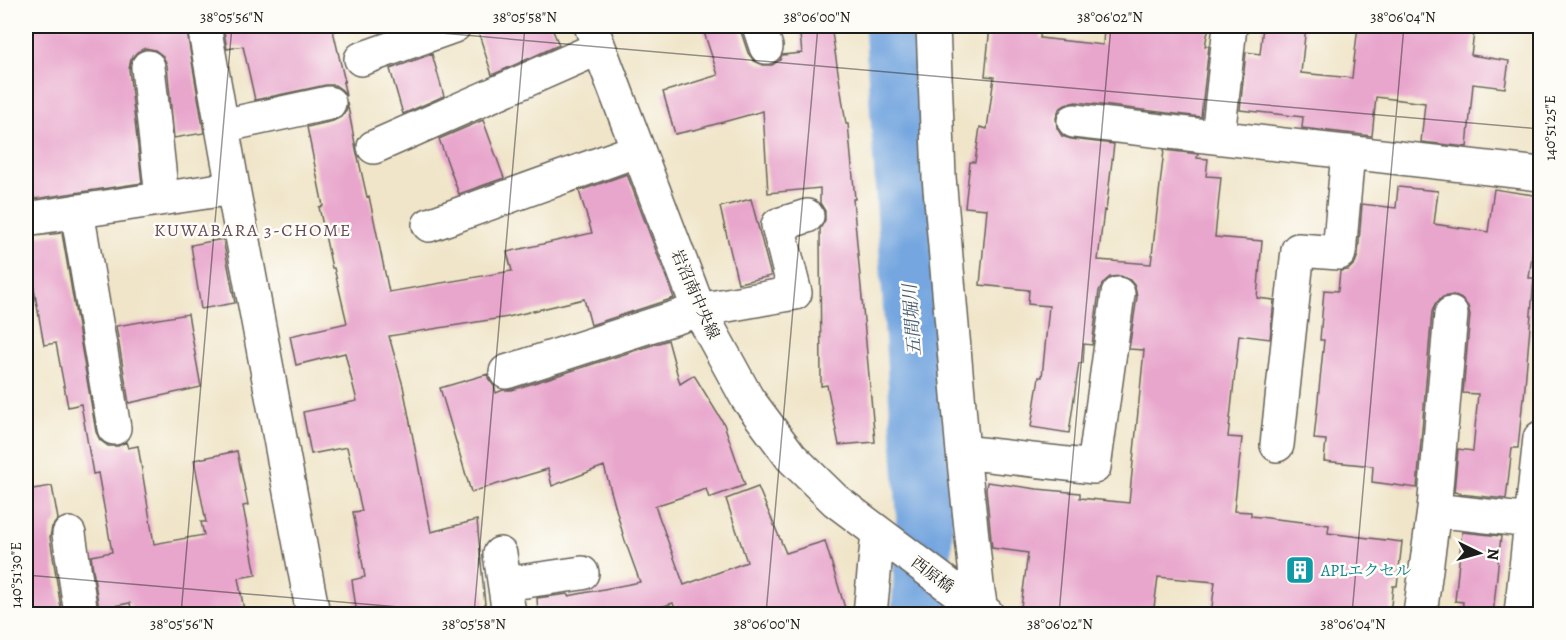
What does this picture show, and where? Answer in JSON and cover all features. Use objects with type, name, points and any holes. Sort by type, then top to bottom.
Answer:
[{"type":"street","points":[[204,26],[313,615]]},
{"type":"street","points":[[361,59],[454,26]]},
{"type":"street","points":[[933,26],[939,177],[963,452],[980,610]]},
{"type":"street","points":[[1218,137],[1230,26]]},
{"type":"street","points":[[374,147],[595,37]]},
{"type":"street","name":"岩沼南中央線","points":[[595,37],[699,310],[747,398],[791,457],[835,501],[886,539]]},
{"type":"street","points":[[148,67],[162,198]]},
{"type":"street","points":[[222,126],[330,103]]},
{"type":"street","points":[[1074,121],[1540,174]]},
{"type":"street","points":[[429,225],[638,150]]},
{"type":"street","points":[[1277,445],[1298,250],[1339,254],[1348,152]]},
{"type":"street","points":[[26,219],[233,188]]},
{"type":"street","points":[[76,211],[114,428]]},
{"type":"street","points":[[506,372],[699,310],[795,293],[778,225],[807,216]]},
{"type":"street","points":[[963,452],[1094,467],[1118,294]]},
{"type":"street","points":[[1420,615],[1434,510],[1450,314]]},
{"type":"street","points":[[1527,611],[1531,521],[1540,439]]},
{"type":"street","points":[[1434,510],[1531,521]]},
{"type":"street","points":[[69,534],[81,615]]},
{"type":"street","points":[[870,615],[886,539]]},
{"type":"street","name":"西原橋","points":[[886,539],[980,610]]},
{"type":"street","points":[[505,584],[582,573]]},
{"type":"building","points":[[26,26],[186,26],[204,133],[174,138],[167,65],[163,56],[155,50],[145,48],[131,59],[129,69],[142,183],[34,199],[26,142]]},
{"type":"building","points":[[223,26],[332,26],[346,96],[335,85],[326,85],[255,100],[243,46],[227,49]]},
{"type":"building","points":[[491,26],[551,26],[559,45],[492,75],[478,31]]},
{"type":"building","points":[[702,26],[741,26],[748,53],[754,61],[763,65],[772,65],[780,60],[782,55],[802,53],[799,26],[831,26],[846,124],[848,124],[875,442],[839,445],[827,385],[821,386],[820,229],[825,220],[825,211],[820,203],[820,188],[768,193],[763,111],[675,134],[663,92],[718,75]]},
{"type":"building","points":[[990,26],[1041,26],[1040,38],[1103,45],[1104,26],[1209,26],[1205,46],[1209,46],[1201,117],[1076,102],[1059,109],[1056,118],[1057,128],[1062,136],[1071,139],[1114,144],[1098,260],[1151,264],[1164,150],[1198,154],[1197,158],[1208,159],[1206,176],[1221,177],[1215,237],[1262,241],[1257,298],[1274,300],[1270,339],[1239,335],[1228,437],[1242,438],[1234,511],[1251,512],[1251,516],[1329,525],[1328,533],[1402,542],[1397,586],[1393,586],[1390,615],[1211,615],[1215,582],[1158,577],[1153,615],[1020,615],[1028,553],[992,548],[987,482],[1080,493],[1080,498],[1129,503],[1144,350],[1129,349],[1137,297],[1135,286],[1130,280],[1121,276],[1110,277],[1099,291],[1092,345],[1084,344],[1083,363],[1079,363],[1069,433],[1031,427],[1039,377],[1042,377],[1049,306],[1028,304],[1029,290],[980,285],[987,209],[965,207],[970,162],[975,162],[980,127],[987,129],[994,77],[985,76]]},
{"type":"building","points":[[1263,26],[1306,26],[1301,73],[1352,78],[1358,26],[1475,26],[1471,55],[1509,61],[1505,88],[1473,84],[1467,147],[1421,142],[1425,103],[1376,97],[1372,136],[1302,128],[1303,117],[1240,110],[1246,52],[1260,54]]},
{"type":"building","points":[[432,54],[444,96],[403,114],[390,69]]},
{"type":"building","points":[[347,102],[389,292],[512,271],[507,252],[592,233],[579,191],[627,174],[674,298],[591,325],[584,299],[508,317],[389,336],[403,386],[431,532],[477,520],[486,615],[357,615],[352,580],[365,577],[353,512],[362,511],[347,447],[311,454],[303,412],[357,401],[345,353],[296,365],[290,336],[347,323],[319,207],[323,206],[307,127],[341,117],[347,109]]},
{"type":"building","points":[[483,120],[504,178],[459,194],[439,139]]},
{"type":"building","points":[[1398,187],[1438,191],[1434,224],[1488,232],[1494,189],[1540,196],[1529,278],[1534,278],[1524,398],[1518,448],[1512,448],[1506,499],[1454,492],[1458,449],[1473,451],[1478,394],[1463,393],[1470,315],[1468,306],[1462,299],[1453,295],[1443,297],[1435,304],[1432,312],[1417,488],[1372,482],[1373,466],[1324,461],[1326,440],[1314,439],[1324,340],[1320,340],[1324,290],[1338,291],[1340,271],[1348,270],[1355,263],[1358,255],[1362,204],[1396,208]]},
{"type":"building","points":[[751,199],[771,276],[738,283],[720,207]]},
{"type":"building","points":[[62,233],[96,432],[100,440],[108,446],[118,446],[126,442],[128,448],[138,446],[154,544],[204,535],[201,522],[206,522],[194,460],[237,451],[248,505],[243,506],[256,575],[238,578],[245,615],[132,615],[130,603],[99,609],[91,556],[112,552],[98,473],[93,474],[81,404],[68,407],[56,343],[44,345],[33,283],[26,285],[26,237]]},
{"type":"building","points":[[223,239],[235,303],[201,309],[191,245]]},
{"type":"building","points":[[188,314],[201,387],[129,403],[116,326]]},
{"type":"building","points":[[668,340],[680,384],[694,375],[724,424],[745,485],[709,498],[706,489],[655,506],[684,585],[747,562],[726,499],[758,487],[786,553],[825,541],[847,615],[677,615],[673,603],[637,615],[538,615],[537,598],[568,594],[568,596],[640,582],[624,538],[604,466],[552,486],[548,469],[471,492],[440,388],[488,374],[496,393],[512,390]]},
{"type":"building","points":[[52,486],[58,519],[52,527],[50,537],[62,615],[26,615],[26,490]]},
{"type":"building","points":[[1462,532],[1501,536],[1493,615],[1462,615],[1463,602],[1455,601]]},
{"type":"waterway","name":"五間堀川","points":[[893,26],[925,513],[920,614]]},
{"type":"place","name":"APLエクセル","points":[[1300,570]]},
{"type":"district","name":"KUWABARA 3-CHOME","points":[[253,230]]}]
